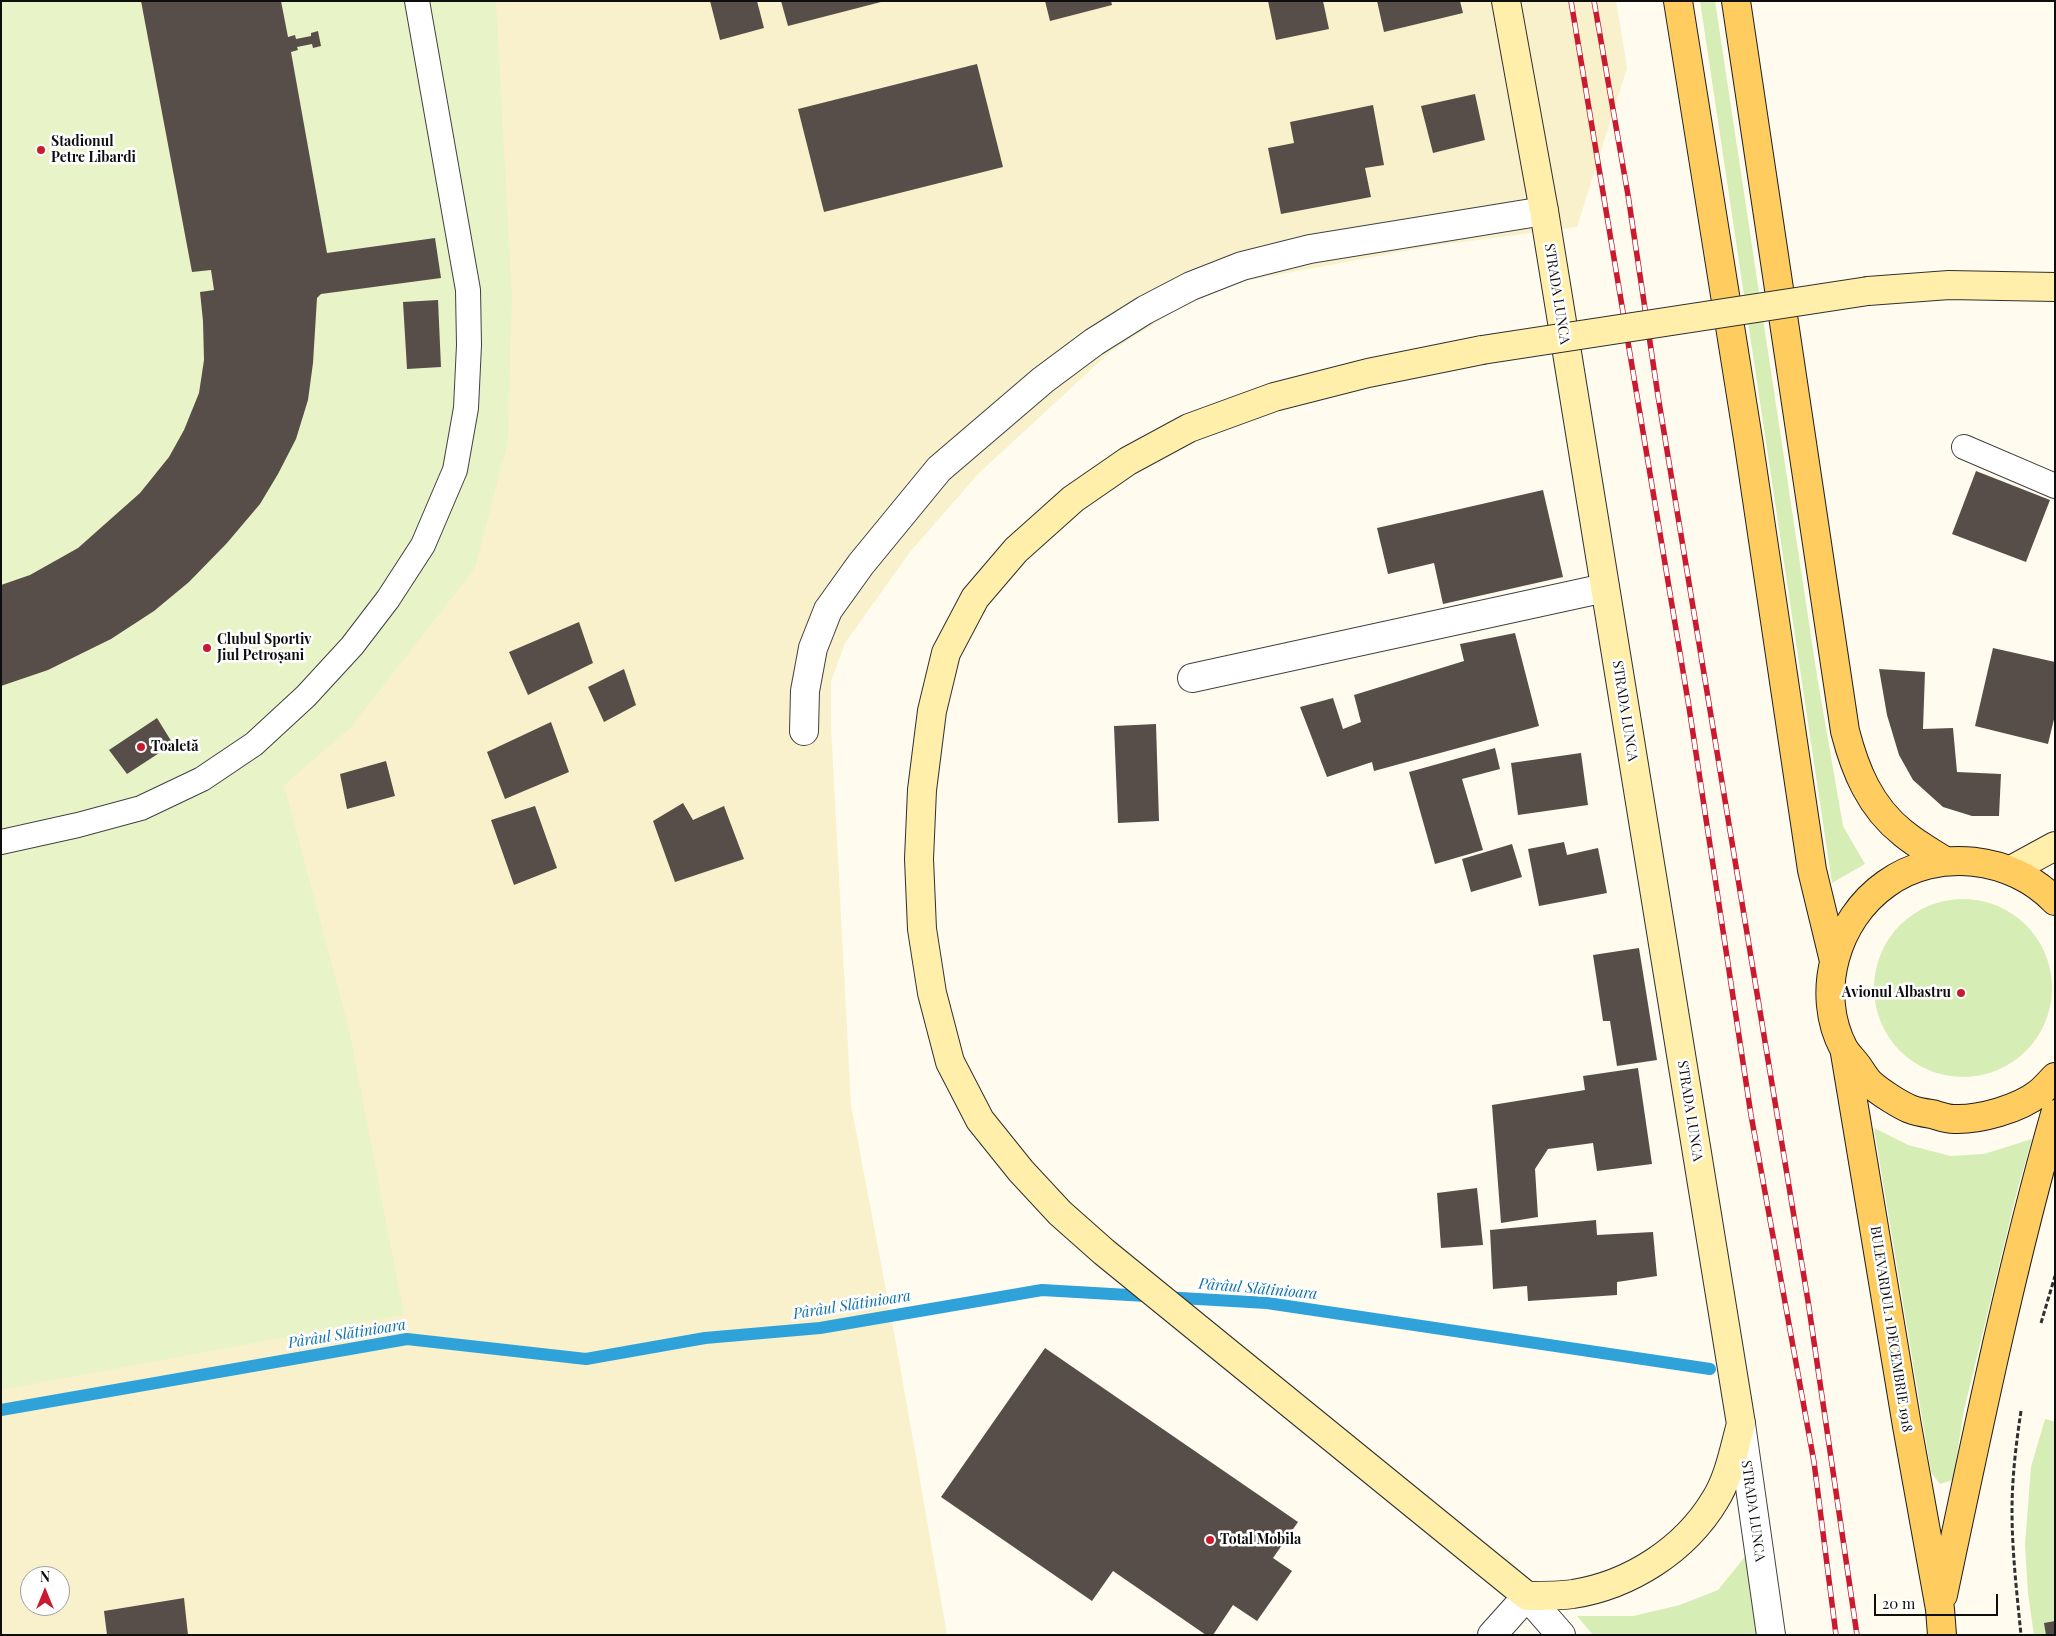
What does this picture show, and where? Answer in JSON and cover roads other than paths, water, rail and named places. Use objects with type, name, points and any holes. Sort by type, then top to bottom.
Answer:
[{"type":"main road","name":"STRADA LUNCA","points":[[1506,1],[1544,211],[1741,1424]]},
{"type":"main road","points":[[1678,1],[1748,438],[1812,870],[1834,961]]},
{"type":"main road","points":[[1736,1],[1845,730],[1858,773],[1878,809],[1904,834],[1945,861]]},
{"type":"main road","points":[[1741,1424],[1731,1463],[1715,1500],[1692,1530],[1666,1555],[1638,1573],[1608,1586],[1572,1594],[1527,1596],[1104,1252],[1060,1212],[1021,1171],[980,1120],[950,1062],[932,993],[922,929],[920,840],[922,790],[932,711],[946,653],[976,598],[1016,550],[1074,499],[1128,461],[1189,428],[1274,397],[1368,373],[1482,350],[1868,291],[1949,285],[2055,287]]},
{"type":"main road","points":[[2011,870],[2055,846]]},
{"type":"main road","points":[[2055,901],[2031,881],[2011,870],[1990,864],[1945,861],[1914,869],[1886,883],[1862,905],[1845,931],[1834,961],[1831,998],[1834,1020],[1844,1049],[1871,1084],[1909,1109],[1953,1119],[1998,1114],[2038,1094],[2055,1077]]},
{"type":"main road","name":"BULEVARDUL 1 DECEMBRIE 1918","points":[[1844,1049],[1941,1622]]},
{"type":"main road","name":"BULEVARDUL 1 DECEMBRIE 1918","points":[[1941,1622],[1977,1431],[2033,1195],[2055,1114]]},
{"type":"street","points":[[804,730],[805,691],[813,648],[828,610],[861,564],[939,469],[1043,380],[1094,342],[1183,290],[1242,266],[1310,249],[1544,211]]},
{"type":"street","points":[[1192,678],[1605,588]]},
{"type":"street","name":"STRADA LUNCA","points":[[1741,1424],[1771,1635]]},
{"type":"street","points":[[1492,1635],[1527,1596],[1561,1635]]},
{"type":"lane","points":[[1,842],[78,825],[142,808],[202,778],[254,744],[306,696],[352,646],[388,599],[422,545],[455,470],[466,408],[469,345],[468,290],[417,1]]},
{"type":"lane","points":[[1964,447],[2055,486]]},
{"type":"waterway","name":"Pârâul Slătinioara","points":[[1,1410],[407,1339],[586,1359],[705,1338],[820,1328],[1042,1290],[1267,1303],[1710,1369]]},
{"type":"railway","points":[[1571,1],[1689,707],[1751,1115],[1814,1462],[1836,1635]]},
{"type":"railway","points":[[1594,1],[1628,195],[1658,396],[1808,1301],[1857,1635]]},
{"type":"place","name":"Stadionul Petre Libardi","points":[[41,150]]},
{"type":"place","name":"Clubul Sportiv Jiul Petroșani","points":[[207,648]]},
{"type":"place","name":"Toaletă","points":[[141,747]]},
{"type":"place","name":"Avionul Albastru","points":[[1961,993]]},
{"type":"place","name":"Total Mobila","points":[[1210,1540]]}]
